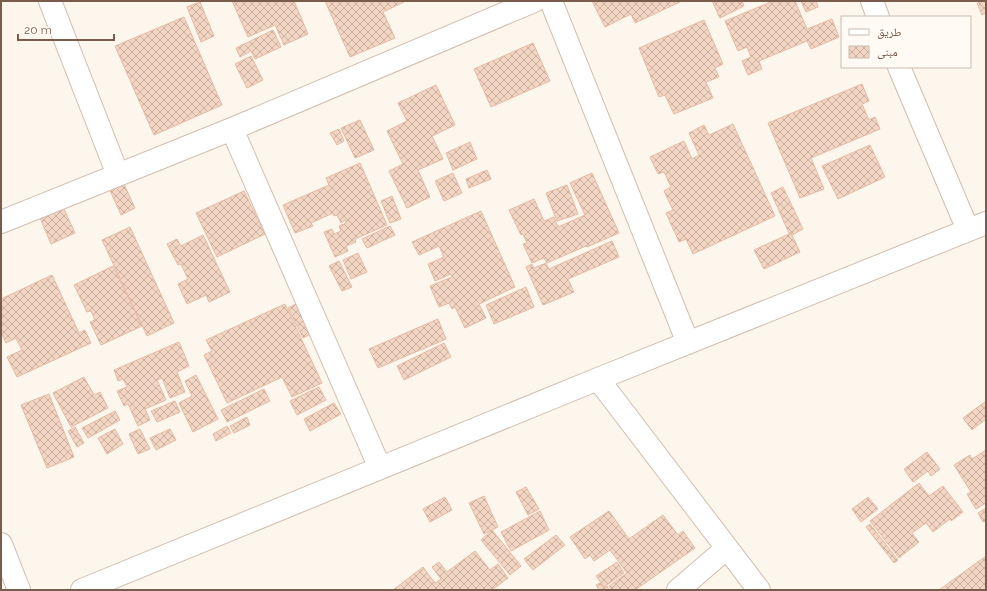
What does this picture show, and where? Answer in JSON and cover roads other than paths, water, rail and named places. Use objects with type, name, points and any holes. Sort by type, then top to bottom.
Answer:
[{"type":"street","points":[[50,1],[118,175]]},
{"type":"street","points":[[1,221],[232,129],[534,1]]},
{"type":"street","points":[[551,1],[688,344]]},
{"type":"street","points":[[872,1],[878,16]]},
{"type":"street","points":[[82,590],[598,379],[977,227],[899,68]]},
{"type":"street","points":[[232,129],[380,468]]},
{"type":"street","points":[[598,379],[759,590]]},
{"type":"street","points":[[1,544],[19,590]]},
{"type":"street","points":[[678,590],[727,548]]}]
